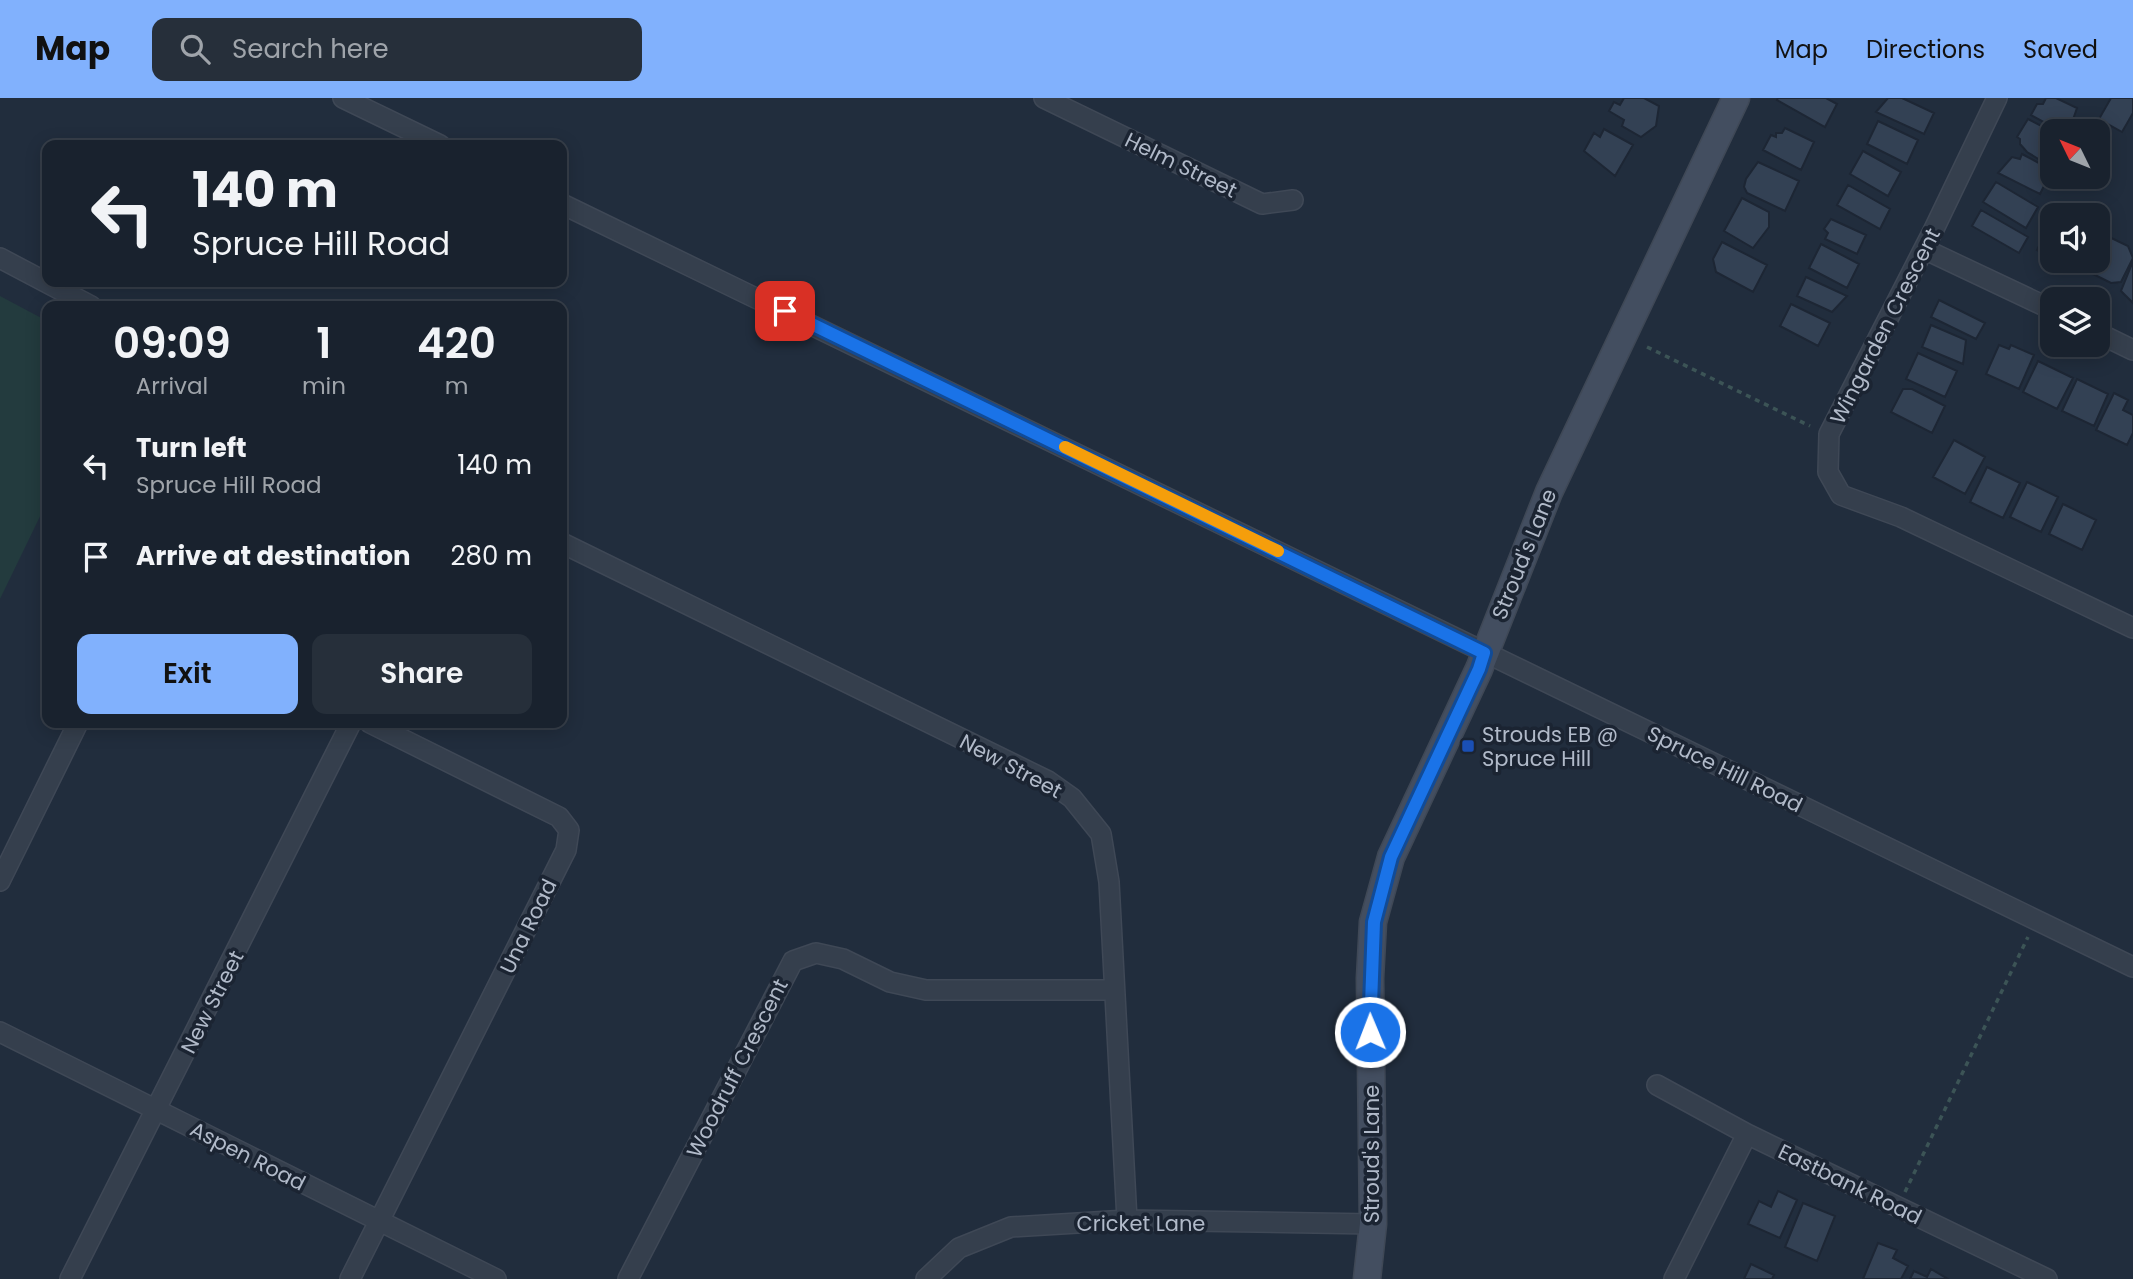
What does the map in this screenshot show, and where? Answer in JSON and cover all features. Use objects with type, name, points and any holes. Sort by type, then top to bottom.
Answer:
[{"type":"street","points":[[343,98],[430,140]]},
{"type":"street","name":"Helm Street","points":[[1044,98],[1076,105],[1262,204],[1293,200]]},
{"type":"street","name":"Stroud's Lane","points":[[1367,1279],[1373,1224],[1370,978],[1374,922],[1391,857],[1479,669],[1549,492],[1736,98]]},
{"type":"street","name":"Wingarden Crescent","points":[[1997,98],[1924,249],[1829,434],[1828,472],[1841,495],[1901,517],[2133,628]]},
{"type":"street","name":"Spruce Hill Road","points":[[567,206],[2133,967]]},
{"type":"street","points":[[1924,249],[2040,304]]},
{"type":"street","points":[[0,258],[42,280]]},
{"type":"street","points":[[54,287],[81,301]]},
{"type":"street","points":[[2110,338],[2133,349]]},
{"type":"street","name":"New Street","points":[[567,545],[1048,781],[1072,798],[1101,834],[1109,882],[1112,990],[1127,1220]]},
{"type":"street","points":[[0,881],[76,728]]},
{"type":"street","name":"New Street","points":[[70,1279],[158,1110],[349,728]]},
{"type":"street","name":"Una Road","points":[[350,1279],[566,850],[569,830],[559,817],[380,728]]},
{"type":"street","name":"Woodruff Crescent","points":[[628,1279],[793,961],[816,953],[844,959],[890,982],[926,990],[1112,990]]},
{"type":"street","name":"Aspen Road","points":[[0,1032],[496,1279]]},
{"type":"street","name":"Eastbank Road","points":[[1657,1085],[1747,1134],[2046,1279]]},
{"type":"street","points":[[1674,1279],[1747,1134]]},
{"type":"street","name":"Cricket Lane","points":[[926,1279],[959,1248],[1011,1227],[1127,1220],[1373,1224]]},
{"type":"path","points":[[1647,347],[1810,426]]},
{"type":"path","points":[[1898,1208],[2036,920]]},
{"type":"green space","points":[[0,296],[42,318],[42,512],[0,599]]},
{"type":"building","points":[[1624,98],[1644,98],[1659,106],[1656,126],[1641,137],[1622,126],[1624,120],[1609,111],[1614,102],[1620,105]]},
{"type":"building","points":[[1826,98],[1837,104],[1825,127],[1777,100]]},
{"type":"building","points":[[1888,98],[1902,98],[1934,113],[1924,134],[1876,112]]},
{"type":"building","points":[[2046,98],[2056,98],[2077,108],[2073,119],[2040,120],[2031,115],[2037,104],[2043,104]]},
{"type":"building","points":[[2111,98],[2133,98],[2133,113],[2122,132],[2110,125],[2110,119],[2099,119]]},
{"type":"building","points":[[2028,119],[2040,125],[2040,160],[2027,152],[2017,137]]},
{"type":"building","points":[[1878,121],[1918,140],[1907,164],[1867,144]]},
{"type":"building","points":[[1785,128],[1814,142],[1801,170],[1763,150],[1771,135],[1776,137],[1776,133],[1782,133]]},
{"type":"building","points":[[1604,129],[1633,145],[1615,176],[1584,151],[1594,133],[1600,137]]},
{"type":"building","points":[[1863,151],[1901,172],[1888,196],[1850,174]]},
{"type":"building","points":[[2022,154],[2040,164],[2040,189],[2042,189],[2040,194],[1998,173],[2012,157],[2020,159]]},
{"type":"building","points":[[1758,162],[1799,181],[1785,211],[1747,193],[1744,187],[1746,179]]},
{"type":"building","points":[[1996,182],[2038,207],[2026,228],[1983,202]]},
{"type":"building","points":[[1848,185],[1890,209],[1880,229],[1837,205]]},
{"type":"building","points":[[1742,198],[1769,212],[1769,227],[1753,248],[1724,231]]},
{"type":"building","points":[[1981,210],[2028,237],[2019,253],[1972,226]]},
{"type":"building","points":[[1831,219],[1866,235],[1857,254],[1825,239],[1828,233],[1824,229]]},
{"type":"building","points":[[2110,237],[2128,246],[2133,258],[2121,282],[2111,283],[2091,273],[2110,273]]},
{"type":"building","points":[[1722,242],[1767,265],[1753,292],[1716,272],[1713,259]]},
{"type":"building","points":[[1821,244],[1859,264],[1847,288],[1809,268]]},
{"type":"building","points":[[2133,261],[2133,303],[2121,291]]},
{"type":"building","points":[[1806,277],[1847,296],[1832,312],[1797,296]]},
{"type":"building","points":[[1939,300],[1985,323],[1976,339],[1931,317]]},
{"type":"building","points":[[1791,304],[1830,323],[1818,346],[1780,326]]},
{"type":"building","points":[[1931,325],[1966,340],[1963,364],[1922,347]]},
{"type":"building","points":[[1999,345],[2009,349],[2011,345],[2034,355],[2019,389],[1986,374]]},
{"type":"building","points":[[1918,353],[1957,371],[1945,397],[1906,379]]},
{"type":"building","points":[[2038,361],[2073,378],[2057,409],[2023,392]]},
{"type":"building","points":[[2077,379],[2108,394],[2094,426],[2062,411]]},
{"type":"building","points":[[1903,389],[1912,389],[1945,406],[1932,433],[1891,412]]},
{"type":"building","points":[[2114,393],[2128,400],[2123,410],[2133,415],[2133,433],[2127,445],[2096,430]]},
{"type":"building","points":[[1954,440],[1985,457],[1965,494],[1933,477]]},
{"type":"building","points":[[1987,467],[2020,483],[2003,518],[1970,502]]},
{"type":"building","points":[[2027,482],[2058,497],[2041,532],[2010,517]]},
{"type":"building","points":[[2063,504],[2096,520],[2082,550],[2049,534]]},
{"type":"building","points":[[1778,1191],[1797,1200],[1780,1238],[1748,1224],[1759,1201],[1771,1207]]},
{"type":"building","points":[[1803,1203],[1835,1216],[1817,1261],[1785,1247]]},
{"type":"building","points":[[1878,1243],[1897,1250],[1893,1258],[1908,1266],[1901,1279],[1863,1279]]},
{"type":"building","points":[[1751,1264],[1774,1275],[1772,1279],[1744,1279]]},
{"type":"building","points":[[1931,1269],[1948,1279],[1910,1279],[1914,1271],[1927,1277]]},
{"type":"slow traffic","points":[[1065,447],[1278,551]]},
{"type":"place","name":"Strouds EB @ Spruce Hill","points":[[1468,746]]},
{"type":"route","points":[[785,311],[1484,653],[1391,857],[1374,922],[1370,1032]]}]
